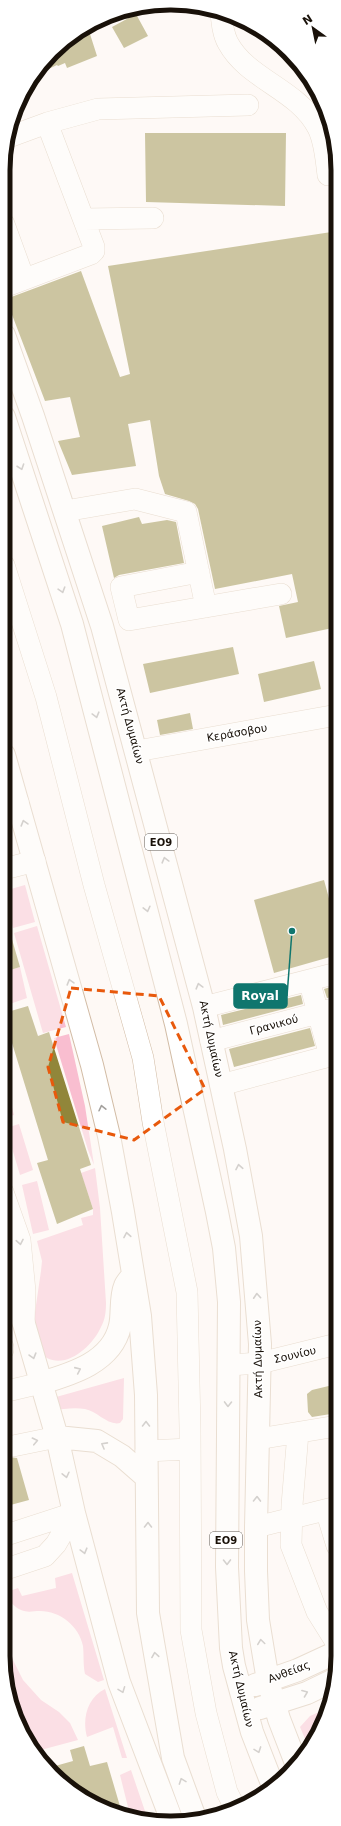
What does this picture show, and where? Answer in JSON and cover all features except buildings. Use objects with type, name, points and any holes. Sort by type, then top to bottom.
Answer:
[{"type":"main road","name":"Ακτή Δυμαίων","points":[[10,352],[90,586],[137,751],[204,1007],[235,1149],[251,1236],[256,1284],[260,1363],[256,1527],[257,1606],[260,1638],[274,1704],[294,1758]]},
{"type":"main road","name":"Ακτή Δυμαίων","points":[[10,434],[72,624],[176,1024],[207,1161],[224,1248],[229,1302],[227,1586],[231,1648],[246,1712],[257,1748],[271,1781]]},
{"type":"main road","points":[[10,803],[35,861],[92,1065],[109,1136],[134,1274],[140,1316],[146,1395],[148,1613],[173,1758],[194,1815]]},
{"type":"main road","points":[[41,1383],[84,1368],[108,1350],[115,1340],[120,1327],[124,1287],[134,1274]]},
{"type":"main road","points":[[10,1291],[24,1324],[57,1437],[74,1513],[119,1682],[170,1816]]},
{"type":"main road","points":[[57,1437],[97,1441],[122,1456],[146,1477]]},
{"type":"main road","name":"Ανθείας","points":[[240,1690],[298,1670],[331,1655]]},
{"type":"main road","points":[[246,1712],[307,1693],[329,1683]]},
{"type":"street","points":[[222,19],[227,42],[237,57],[252,71],[291,97],[309,114],[318,128],[323,143],[328,176]]},
{"type":"street","points":[[14,135],[47,123],[98,109],[248,105]]},
{"type":"street","points":[[10,285],[91,254],[94,251],[84,219],[47,123]]},
{"type":"street","points":[[84,219],[153,218]]},
{"type":"street","points":[[10,240],[24,279]]},
{"type":"street","points":[[65,511],[135,499],[186,512],[206,607]]},
{"type":"street","points":[[199,572],[121,587],[128,620],[281,594]]},
{"type":"street","points":[[10,583],[46,697],[94,885],[143,1058],[153,1122],[187,1292],[191,1630],[206,1713],[227,1792],[233,1804]]},
{"type":"street","name":"Κεράσοβου","points":[[137,751],[331,716]]},
{"type":"street","points":[[10,867],[35,861]]},
{"type":"street","points":[[204,1007],[331,974]]},
{"type":"street","points":[[309,980],[327,1011],[331,1040]]},
{"type":"street","name":"Γρανικού","points":[[211,1041],[327,1011]]},
{"type":"street","points":[[221,1085],[331,1056]]},
{"type":"street","points":[[10,1212],[20,1240],[25,1278],[24,1324]]},
{"type":"street","name":"Σουνίου","points":[[229,1365],[260,1363],[331,1345]]},
{"type":"street","points":[[10,1390],[41,1383]]},
{"type":"street","points":[[258,1439],[331,1427]]},
{"type":"street","points":[[298,1433],[290,1541],[293,1553],[317,1612],[331,1634]]},
{"type":"street","points":[[14,1446],[57,1437]]},
{"type":"street","points":[[146,1451],[190,1449]]},
{"type":"street","points":[[256,1527],[291,1520],[331,1509]]},
{"type":"street","points":[[10,1534],[74,1513]]},
{"type":"street","points":[[10,1568],[45,1556],[56,1544],[74,1513]]},
{"type":"highlighted area","points":[[71,988],[159,996],[205,1089],[134,1140],[63,1122],[48,1067]]},
{"type":"shaded area","points":[[25,885],[35,922],[13,928],[10,917],[10,889]]},
{"type":"shaded area","points":[[37,926],[66,1027],[43,1033],[14,933]]},
{"type":"shaded area","points":[[20,967],[27,998],[10,1004],[10,970]]},
{"type":"shaded area","points":[[69,1034],[85,1106],[94,1165],[88,1150],[54,1038]]},
{"type":"shaded area","points":[[10,1099],[14,1115],[10,1116]]},
{"type":"shaded area","points":[[19,1124],[33,1170],[20,1175],[10,1141],[10,1127]]},
{"type":"shaded area","points":[[95,1168],[100,1208],[106,1303],[105,1316],[97,1334],[86,1348],[71,1358],[55,1361],[45,1357],[33,1341],[35,1312],[42,1261],[37,1241],[83,1225],[81,1218],[93,1215],[93,1209],[81,1173]]},
{"type":"shaded area","points":[[37,1181],[49,1230],[33,1234],[22,1185]]},
{"type":"shaded area","points":[[124,1378],[123,1419],[120,1423],[111,1422],[94,1412],[81,1408],[53,1410],[49,1399]]},
{"type":"shaded area","points":[[72,1573],[104,1680],[98,1682],[85,1674],[81,1639],[68,1621],[55,1614],[47,1612],[28,1612],[18,1609],[10,1601],[10,1591],[18,1588],[22,1596],[56,1588],[55,1578]]},
{"type":"shaded area","points":[[10,1654],[23,1680],[41,1700],[59,1712],[70,1723],[78,1740],[41,1750],[22,1717],[15,1697],[11,1676]]},
{"type":"shaded area","points":[[105,1689],[127,1758],[122,1758],[113,1727],[87,1737],[85,1723],[87,1710],[94,1698]]},
{"type":"shaded area","points":[[321,1711],[306,1741],[300,1727],[310,1716]]},
{"type":"shaded area","points":[[131,1770],[146,1814],[129,1811],[120,1775]]},
{"type":"place","name":"Royal","points":[[292,931]]}]
